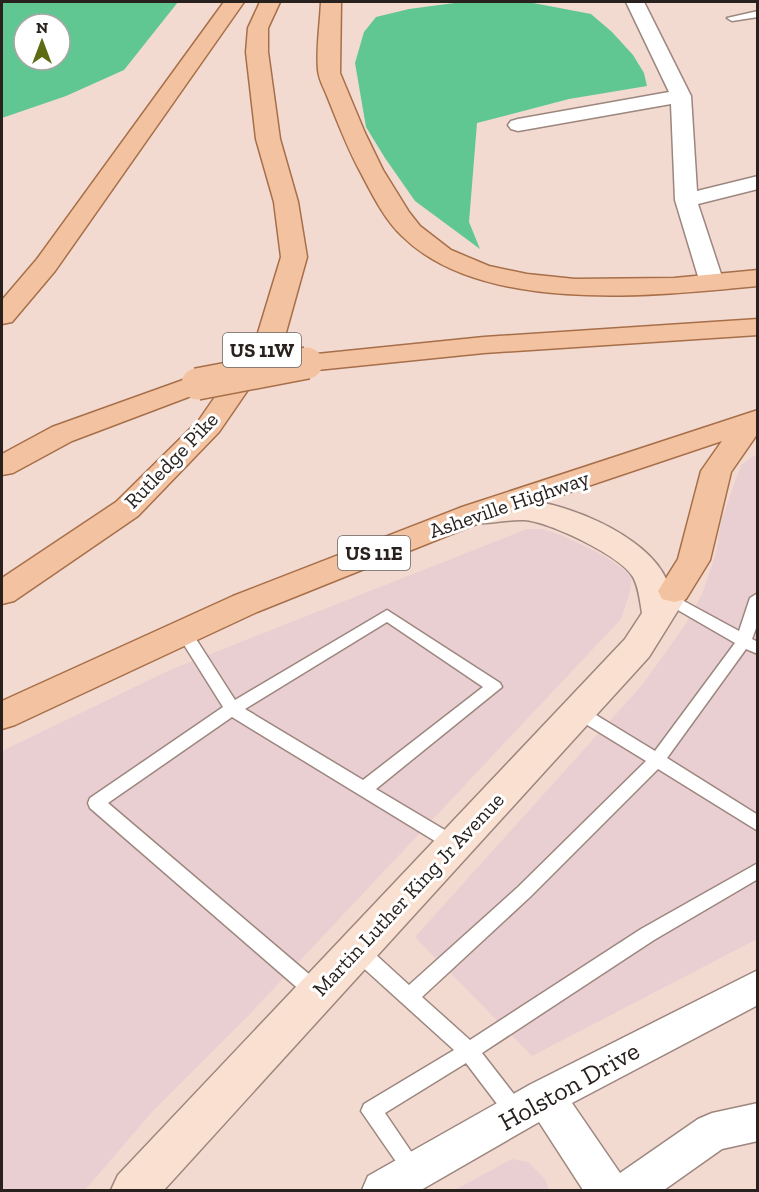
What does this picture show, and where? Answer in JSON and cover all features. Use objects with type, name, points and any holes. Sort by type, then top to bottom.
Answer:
[{"type":"main road","points":[[2,316],[46,265],[234,2]]},
{"type":"main road","name":"Rutledge Pike","points":[[2,593],[127,509],[209,426],[271,336],[294,257],[286,202],[268,139],[257,52],[258,28],[270,2]]},
{"type":"main road","points":[[331,2],[329,72],[361,151],[386,198],[412,232],[434,249],[481,273],[539,283],[611,287],[712,283],[758,278]]},
{"type":"main road","points":[[2,466],[62,434],[197,384],[306,363],[484,345],[758,327]]},
{"type":"main road","points":[[473,514],[512,509],[532,510],[556,518],[625,551],[643,566],[652,583],[667,601],[694,560],[716,471],[754,419]]},
{"type":"main road","name":"Asheville Highway","points":[[2,716],[245,604],[473,514],[754,419]]},
{"type":"main road","name":"Martin Luther King Jr Avenue","points":[[134,1191],[637,648],[667,601]]},
{"type":"street","points":[[635,2],[681,96],[686,200],[712,283]]},
{"type":"street","points":[[518,125],[681,96]]},
{"type":"street","points":[[686,200],[758,182]]},
{"type":"street","name":"Holston Drive","points":[[399,1181],[531,1106],[758,986]]},
{"type":"street","points":[[531,1106],[607,1191]]},
{"type":"street","points":[[631,1191],[712,1132],[758,1122]]},
{"type":"lane","points":[[732,18],[758,14]]},
{"type":"lane","points":[[409,997],[524,892],[657,760],[751,645],[758,598]]},
{"type":"lane","points":[[667,601],[751,645]]},
{"type":"lane","points":[[317,992],[96,803],[232,709],[387,615],[494,687],[364,789]]},
{"type":"lane","points":[[184,632],[232,709],[454,844]]},
{"type":"lane","points":[[577,711],[758,824]]},
{"type":"lane","points":[[399,1181],[372,1111],[469,1051],[618,950],[758,870]]},
{"type":"lane","points":[[356,950],[531,1106]]},
{"type":"shaded area","points":[[757,454],[757,939],[532,1056],[415,937],[643,684],[685,625],[703,592],[716,553],[721,521],[741,465]]},
{"type":"shaded area","points":[[527,529],[542,529],[561,535],[603,555],[632,575],[630,592],[621,619],[247,1017],[152,1112],[85,1190],[2,1190],[2,751],[170,670]]},
{"type":"shaded area","points":[[512,1159],[528,1162],[545,1179],[549,1190],[455,1190]]},
{"type":"green space","points":[[2,2],[178,2],[124,70],[66,96],[2,118]]},
{"type":"green space","points":[[462,2],[528,2],[591,14],[633,55],[644,73],[647,86],[569,99],[477,123],[469,222],[480,249],[415,201],[385,158],[366,127],[355,63],[364,32],[376,17],[409,9]]}]
